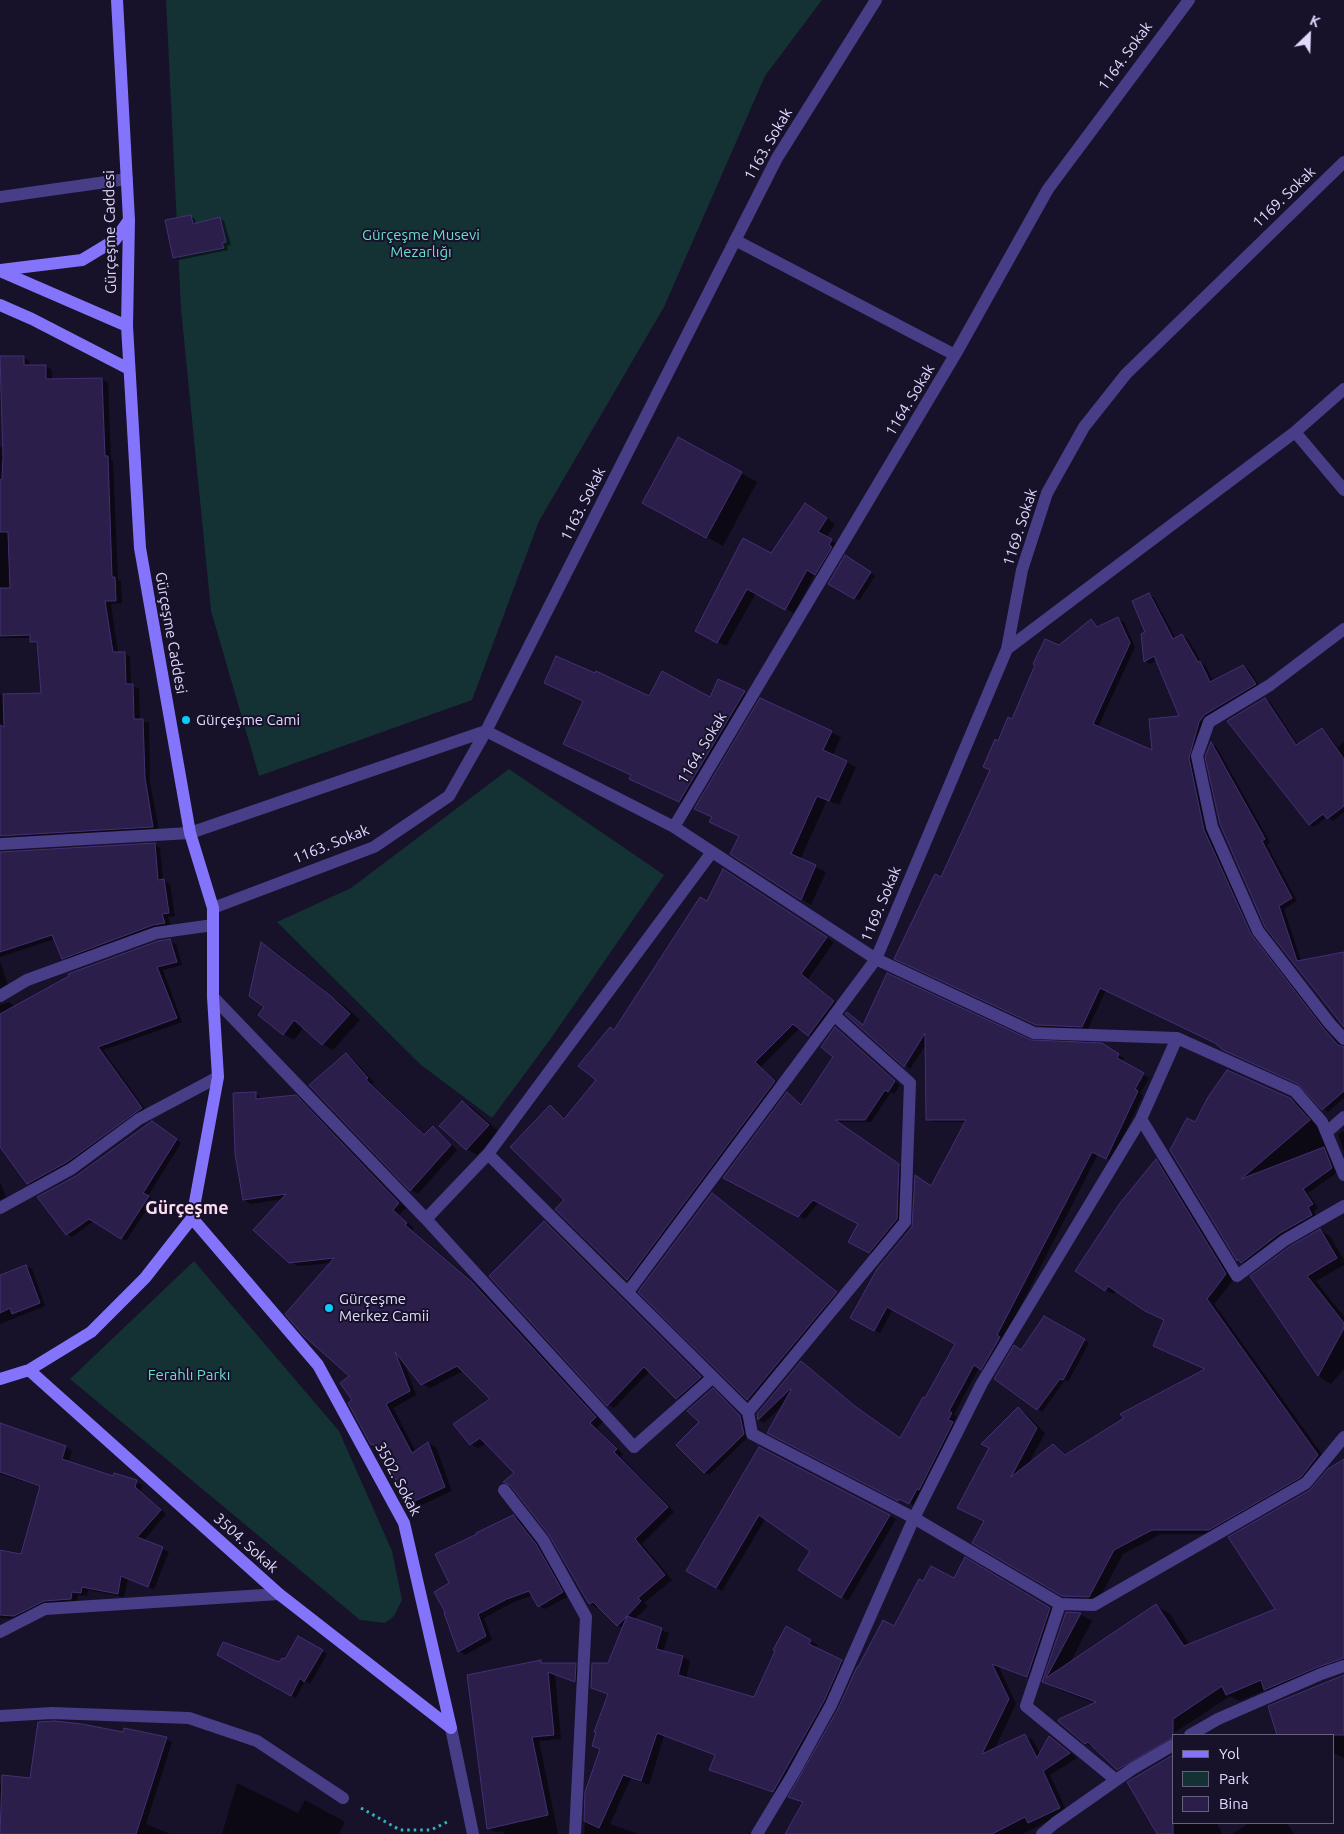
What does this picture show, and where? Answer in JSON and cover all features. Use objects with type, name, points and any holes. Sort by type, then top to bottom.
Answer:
[{"type":"main road","name":"Gürçeşme Caddesi","points":[[0,1379],[30,1370],[91,1332],[145,1278],[192,1218],[218,1077],[213,997],[214,908],[190,833],[140,548],[127,326],[129,220],[117,0]]},
{"type":"main road","points":[[0,271],[82,260],[115,240],[129,220]]},
{"type":"main road","points":[[0,271],[127,326]]},
{"type":"main road","points":[[0,305],[32,319],[129,369]]},
{"type":"main road","name":"3502. Sokak","points":[[192,1218],[318,1365],[404,1523],[450,1728]]},
{"type":"main road","name":"3504. Sokak","points":[[30,1370],[279,1594],[450,1728]]},
{"type":"street","name":"1163. Sokak","points":[[214,908],[374,847],[449,796],[486,731],[777,158],[876,0]]},
{"type":"street","name":"1164. Sokak","points":[[674,827],[955,355],[1048,189],[1188,0]]},
{"type":"street","name":"1169. Sokak","points":[[628,1292],[876,959],[1007,648],[1022,570],[1047,494],[1084,427],[1126,374],[1344,162]]},
{"type":"street","points":[[0,197],[127,179]]},
{"type":"street","points":[[735,240],[955,355]]},
{"type":"street","points":[[1007,648],[1295,432],[1344,389]]},
{"type":"street","points":[[1295,432],[1344,490]]},
{"type":"street","points":[[1344,629],[1270,685],[1209,722],[1197,756],[1212,827],[1258,931],[1330,1024],[1344,1039]]},
{"type":"street","points":[[0,844],[190,833],[486,731],[674,827],[876,959],[1034,1033],[1177,1038],[1295,1091],[1322,1122],[1344,1175]]},
{"type":"street","points":[[426,1219],[488,1154],[712,852]]},
{"type":"street","points":[[0,996],[27,980],[156,933],[213,925]]},
{"type":"street","points":[[213,997],[426,1219],[634,1447],[714,1377]]},
{"type":"street","points":[[748,1412],[904,1222],[910,1083],[834,1015]]},
{"type":"street","points":[[756,1834],[793,1774],[831,1705],[914,1518],[982,1383],[1142,1119],[1177,1038]]},
{"type":"street","points":[[0,1208],[71,1169],[139,1119],[218,1077]]},
{"type":"street","points":[[1327,1132],[1344,1117]]},
{"type":"street","points":[[1142,1119],[1237,1276],[1285,1240],[1344,1206]]},
{"type":"street","points":[[488,1154],[748,1412],[752,1434],[914,1518],[1060,1604],[1094,1605],[1306,1483],[1344,1438]]},
{"type":"street","points":[[504,1490],[543,1540],[586,1617],[575,1834]]},
{"type":"street","points":[[0,1632],[45,1609],[279,1594]]},
{"type":"street","points":[[1060,1604],[1026,1706],[1116,1780]]},
{"type":"street","points":[[1192,1734],[1218,1719],[1321,1674],[1344,1666]]},
{"type":"street","points":[[0,1716],[52,1713],[190,1718],[257,1741],[343,1798]]},
{"type":"street","name":"3502. Sokak","points":[[450,1728],[473,1834]]},
{"type":"street","points":[[1042,1834],[1132,1769],[1172,1746]]},
{"type":"path","points":[[343,1798],[400,1830],[431,1830],[467,1812]]},
{"type":"green space","name":"Gürçeşme Musevi Mezarlığı","points":[[166,0],[822,0],[765,76],[664,307],[539,521],[472,700],[259,776],[211,611],[181,309]]},
{"type":"green space","points":[[509,769],[664,875],[552,1037],[492,1118],[421,1065],[277,922],[351,888]]},
{"type":"green space","name":"Ferahlı Parkı","points":[[194,1261],[339,1431],[392,1551],[402,1600],[394,1616],[385,1623],[360,1620],[70,1379]]},
{"type":"building","points":[[191,215],[193,224],[220,217],[226,242],[222,243],[224,248],[173,258],[165,220]]},
{"type":"building","points":[[0,356],[24,356],[24,365],[46,365],[46,379],[102,378],[105,456],[108,456],[112,577],[115,577],[116,601],[105,601],[113,652],[125,652],[126,684],[133,684],[134,719],[143,719],[145,778],[153,827],[0,836],[0,725],[4,727],[3,694],[41,693],[37,642],[30,642],[30,635],[0,636],[0,588],[10,588],[8,532],[0,532],[0,480],[2,479],[3,458]]},
{"type":"building","points":[[678,437],[742,472],[706,538],[642,503]]},
{"type":"building","points":[[805,503],[827,518],[818,532],[832,539],[829,545],[832,547],[815,575],[807,570],[785,610],[747,589],[717,643],[695,631],[743,538],[771,553]]},
{"type":"building","points":[[845,555],[871,572],[854,599],[828,584]]},
{"type":"building","points":[[1149,593],[1173,639],[1182,634],[1198,662],[1200,661],[1210,682],[1243,665],[1256,684],[1204,715],[1199,722],[1189,758],[1204,830],[1251,934],[1324,1029],[1338,1045],[1344,1047],[1344,1091],[1322,1110],[1298,1084],[1223,1050],[1215,1043],[1100,988],[1082,1027],[1036,1025],[894,959],[935,874],[941,877],[990,770],[983,767],[995,739],[998,741],[1008,717],[1012,719],[1035,665],[1033,664],[1045,639],[1059,645],[1091,619],[1097,627],[1118,617],[1130,643],[1093,724],[1152,750],[1149,719],[1179,716],[1154,656],[1144,662],[1141,634],[1145,632],[1132,601]]},
{"type":"building","points":[[556,656],[595,673],[596,671],[649,696],[662,671],[710,697],[718,679],[745,691],[679,802],[629,779],[631,775],[563,744],[583,701],[544,683]]},
{"type":"building","points":[[760,698],[832,731],[823,750],[847,761],[829,801],[817,796],[791,854],[816,865],[801,900],[730,854],[739,836],[709,822],[712,817],[694,809]]},
{"type":"building","points":[[1265,698],[1296,745],[1322,728],[1344,759],[1344,806],[1327,819],[1323,814],[1309,825],[1227,721]]},
{"type":"building","points":[[1211,742],[1265,839],[1262,841],[1292,898],[1279,906],[1297,961],[1344,952],[1344,1027],[1265,927],[1220,824],[1205,757]]},
{"type":"building","points":[[155,843],[158,880],[164,879],[169,913],[162,914],[165,923],[153,925],[62,959],[52,935],[0,952],[0,852]]},
{"type":"building","points":[[723,869],[827,937],[801,974],[834,1001],[808,1036],[793,1024],[755,1062],[775,1081],[627,1280],[555,1209],[564,1200],[510,1147],[550,1105],[564,1119],[596,1080],[578,1066],[610,1027],[614,1030],[700,897],[707,901]]},
{"type":"building","points":[[170,939],[177,962],[157,967],[177,1018],[98,1047],[142,1108],[67,1162],[27,1184],[0,1147],[0,1014],[69,976],[68,974],[158,941]]},
{"type":"building","points":[[261,942],[332,997],[350,1014],[322,1045],[294,1020],[283,1035],[258,1015],[264,1007],[249,996]]},
{"type":"building","points":[[887,973],[1031,1040],[1102,1043],[1119,1054],[1117,1058],[1144,1073],[1135,1089],[1138,1091],[1106,1159],[1092,1152],[997,1335],[1000,1337],[981,1370],[974,1365],[949,1411],[952,1413],[948,1420],[953,1422],[919,1490],[917,1489],[909,1504],[899,1499],[898,1501],[767,1433],[790,1389],[758,1420],[757,1414],[801,1361],[856,1407],[900,1438],[955,1344],[887,1307],[874,1331],[850,1318],[877,1269],[912,1227],[915,1175],[931,1186],[966,1120],[926,1120],[925,1033],[904,1067],[845,1014],[847,1012],[863,1025]]},
{"type":"building","points":[[835,1027],[895,1081],[888,1092],[885,1090],[865,1120],[835,1120],[899,1164],[897,1219],[869,1253],[848,1242],[858,1224],[813,1200],[798,1217],[723,1178],[787,1092],[801,1105],[833,1057],[821,1047]]},
{"type":"building","points":[[346,1053],[368,1078],[366,1080],[424,1135],[433,1126],[451,1145],[410,1191],[309,1085]]},
{"type":"building","points":[[1227,1070],[1290,1098],[1310,1120],[1241,1179],[1324,1147],[1332,1168],[1303,1189],[1313,1204],[1308,1207],[1312,1215],[1280,1233],[1241,1263],[1238,1259],[1237,1261],[1170,1150],[1187,1118],[1195,1122],[1208,1097]]},
{"type":"building","points":[[256,1092],[256,1099],[296,1095],[399,1203],[393,1210],[407,1223],[405,1225],[472,1282],[596,1417],[590,1423],[617,1449],[614,1452],[668,1507],[635,1539],[665,1575],[638,1598],[641,1601],[617,1626],[593,1602],[589,1604],[549,1535],[510,1485],[503,1482],[514,1473],[480,1438],[470,1445],[453,1424],[490,1399],[457,1366],[421,1385],[395,1352],[410,1391],[386,1404],[412,1453],[428,1442],[445,1487],[406,1505],[391,1469],[373,1444],[371,1445],[348,1403],[352,1400],[340,1383],[349,1376],[304,1336],[285,1314],[334,1258],[289,1263],[253,1230],[286,1194],[243,1200],[235,1154],[233,1093]]},
{"type":"building","points":[[462,1101],[489,1125],[466,1150],[439,1126]]},
{"type":"building","points":[[152,1121],[177,1139],[143,1193],[149,1196],[121,1239],[89,1219],[66,1235],[37,1197],[76,1176]]},
{"type":"building","points":[[1156,1159],[1226,1274],[1207,1299],[1318,1455],[1301,1477],[1209,1530],[1152,1530],[1114,1550],[1089,1597],[1062,1596],[972,1543],[984,1521],[957,1508],[989,1448],[981,1444],[1018,1407],[1037,1428],[1011,1477],[1053,1444],[1065,1455],[1124,1418],[1120,1414],[1205,1369],[1153,1346],[1164,1320],[1145,1311],[1108,1286],[1105,1291],[1075,1271],[1120,1203]]},
{"type":"building","points":[[712,1193],[837,1292],[747,1400],[638,1292]]},
{"type":"building","points":[[544,1221],[701,1377],[676,1399],[644,1367],[607,1406],[489,1276]]},
{"type":"building","points":[[1320,1229],[1337,1258],[1307,1276],[1344,1323],[1344,1328],[1318,1376],[1250,1276],[1289,1247]]},
{"type":"building","points":[[26,1265],[40,1303],[12,1314],[10,1308],[0,1313],[0,1275]]},
{"type":"building","points":[[1044,1316],[1085,1339],[1063,1380],[1060,1379],[1037,1410],[994,1379],[1014,1345],[1021,1350]]},
{"type":"building","points":[[713,1388],[740,1416],[744,1434],[704,1473],[676,1445],[699,1422],[687,1411]]},
{"type":"building","points":[[0,1423],[66,1446],[62,1459],[113,1476],[114,1473],[137,1480],[135,1487],[161,1510],[137,1537],[163,1547],[148,1587],[121,1576],[118,1594],[82,1587],[81,1593],[72,1592],[71,1599],[44,1601],[14,1616],[0,1615],[0,1550],[21,1554],[40,1486],[0,1472]]},
{"type":"building","points":[[759,1447],[890,1515],[841,1598],[798,1570],[810,1551],[759,1515],[716,1588],[686,1571]]},
{"type":"building","points":[[1344,1459],[1344,1658],[1264,1690],[1261,1680],[1226,1695],[1222,1686],[1173,1719],[1172,1738],[1117,1770],[1088,1742],[1085,1744],[1058,1721],[1096,1702],[1042,1682],[1066,1612],[1081,1613],[1046,1678],[1156,1604],[1184,1646],[1275,1609],[1228,1537],[1310,1490],[1328,1469]]},
{"type":"building","points":[[513,1515],[536,1544],[563,1592],[538,1607],[529,1591],[507,1599],[478,1614],[486,1636],[458,1652],[445,1612],[434,1592],[449,1583],[435,1554]]},
{"type":"building","points":[[965,1557],[1050,1608],[1027,1677],[992,1664],[1009,1699],[982,1754],[1025,1734],[1037,1758],[1049,1736],[1070,1753],[1043,1771],[1060,1808],[1028,1823],[1025,1817],[992,1834],[785,1834],[803,1802],[788,1797],[838,1709],[857,1667],[883,1620],[894,1626],[919,1579],[923,1581],[931,1566],[954,1578]]},
{"type":"building","points":[[627,1616],[662,1628],[656,1649],[683,1656],[678,1675],[754,1697],[775,1651],[773,1650],[786,1626],[811,1640],[809,1644],[842,1660],[824,1701],[773,1792],[709,1770],[715,1755],[657,1733],[641,1781],[623,1775],[599,1828],[584,1821],[585,1792],[600,1749],[592,1746],[596,1732],[594,1732],[608,1694],[591,1688],[592,1663],[608,1663]]},
{"type":"building","points":[[298,1636],[323,1650],[304,1682],[300,1678],[291,1696],[217,1655],[223,1642],[279,1662],[282,1658],[285,1659]]},
{"type":"building","points":[[541,1660],[541,1663],[576,1663],[575,1682],[548,1672],[554,1735],[532,1737],[548,1815],[487,1829],[467,1675]]},
{"type":"building","points":[[1344,1675],[1344,1735],[1277,1734],[1268,1706]]},
{"type":"building","points":[[55,1721],[123,1732],[124,1728],[167,1737],[136,1834],[0,1834],[2,1775],[30,1778],[38,1722]]},
{"type":"building","points":[[1172,1756],[1173,1834],[1157,1834],[1127,1782]]},
{"type":"place","name":"Gürçeşme Cami","points":[[186,720]]},
{"type":"place","name":"Gürçeşme Merkez Camii","points":[[329,1308]]},
{"type":"district","name":"Gürçeşme","points":[[187,1208]]}]
